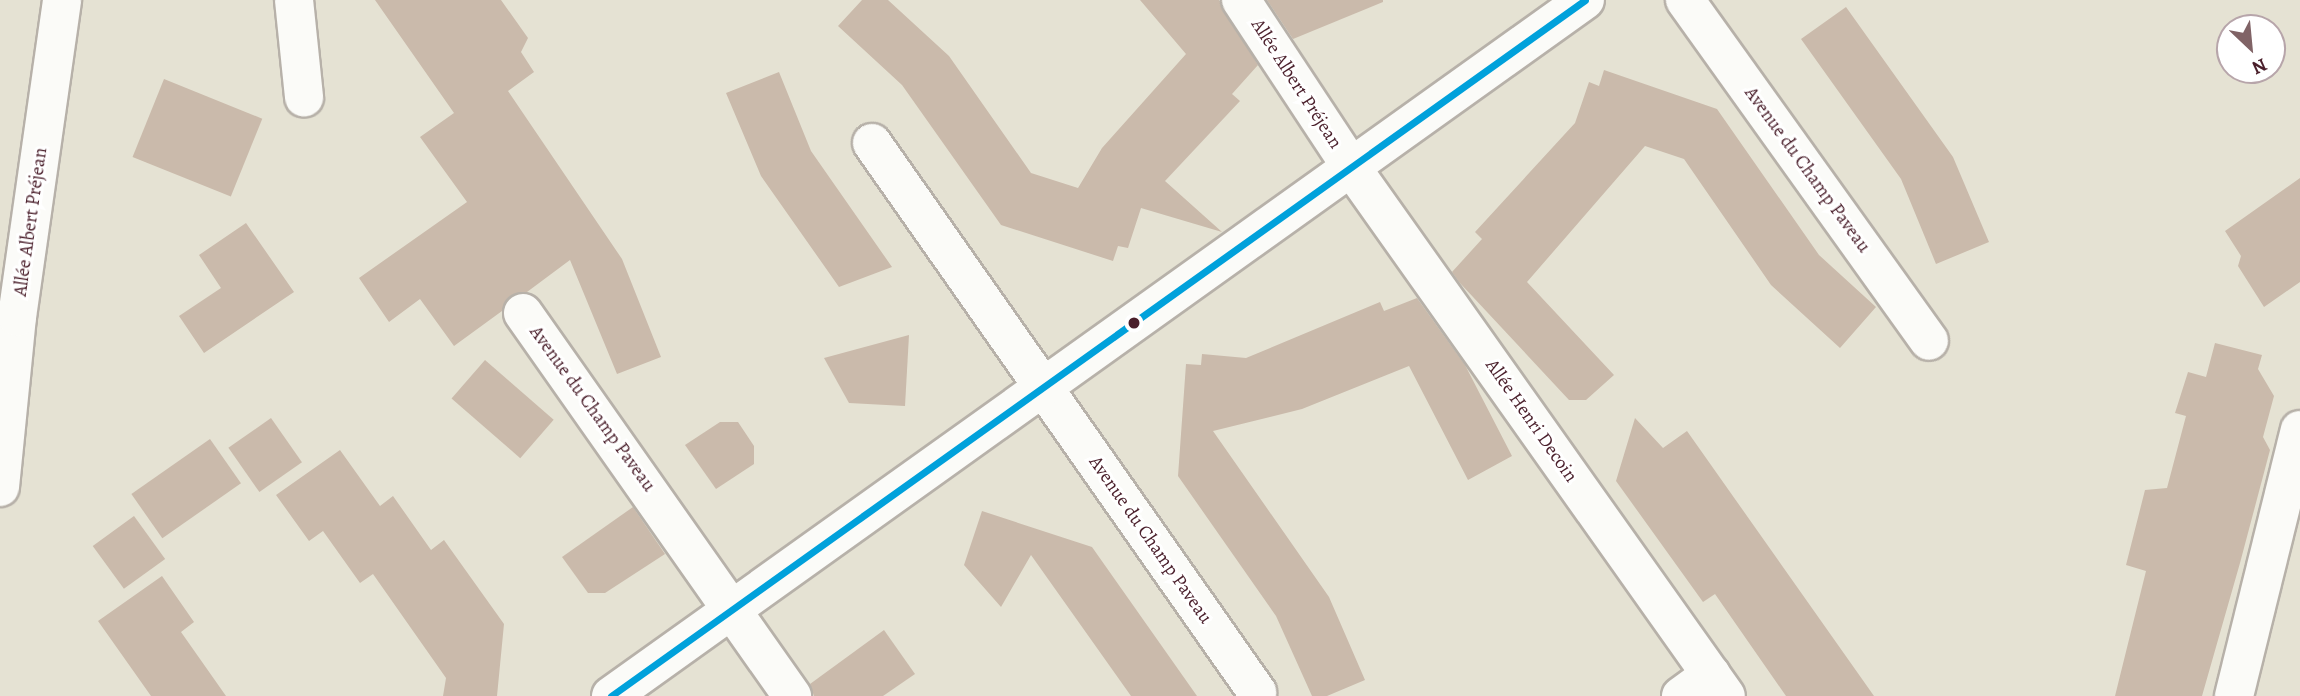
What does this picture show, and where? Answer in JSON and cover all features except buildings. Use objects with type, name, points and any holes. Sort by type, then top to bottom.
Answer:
[{"type":"street","name":"Allée Albert Préjean","points":[[0,487],[17,317],[62,0]]},
{"type":"street","points":[[294,0],[304,97]]},
{"type":"street","name":"Allée Albert Préjean","points":[[1241,0],[1351,167]]},
{"type":"street","points":[[611,696],[1585,0]]},
{"type":"street","name":"Avenue du Champ Paveau","points":[[1685,0],[1929,341]]},
{"type":"street","name":"Avenue du Champ Paveau","points":[[872,143],[1257,692]]},
{"type":"street","name":"Allée Henri Decoin","points":[[1351,167],[1706,689]]},
{"type":"street","name":"Avenue du Champ Paveau","points":[[523,313],[734,608],[792,696]]},
{"type":"street","points":[[2234,696],[2300,430]]},
{"type":"transit line","points":[[611,696],[1585,0]]}]
